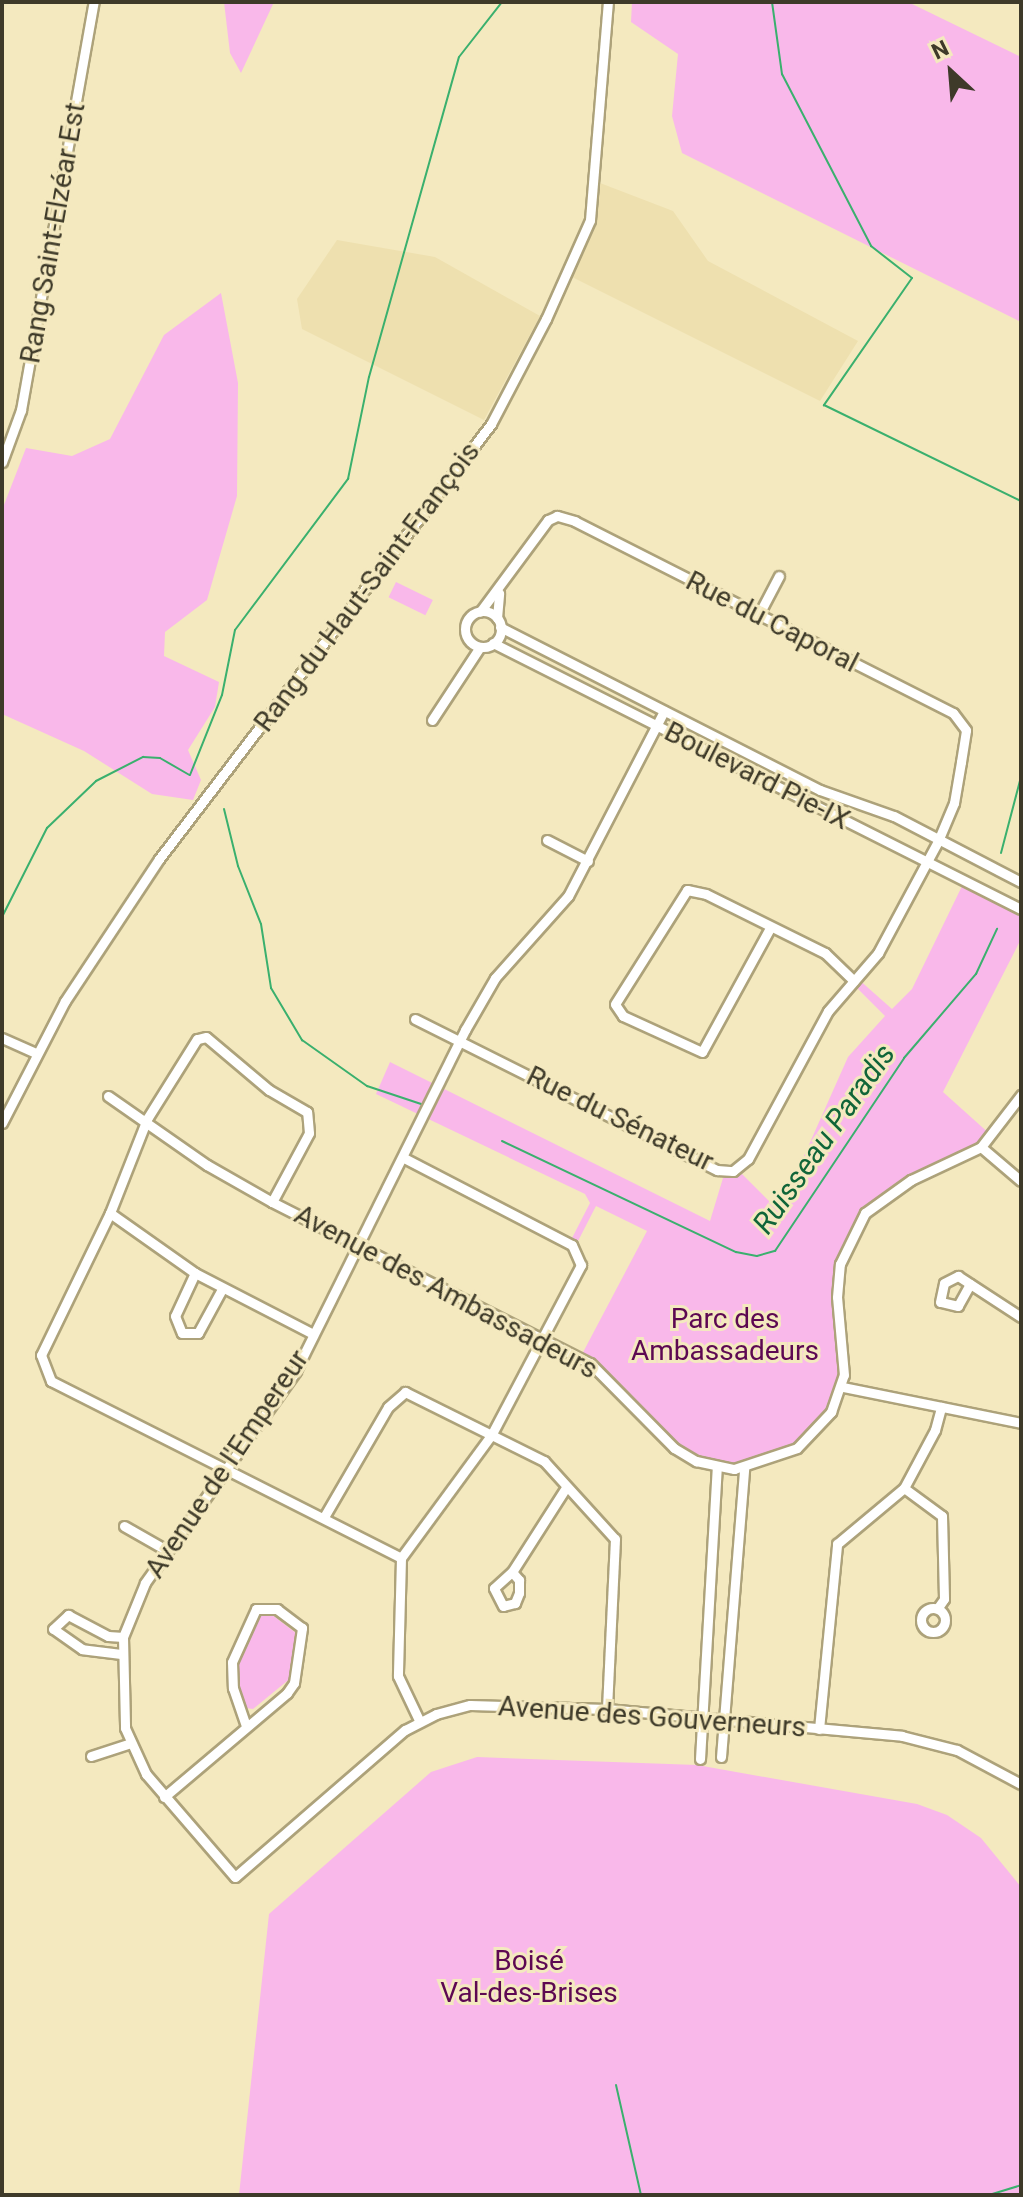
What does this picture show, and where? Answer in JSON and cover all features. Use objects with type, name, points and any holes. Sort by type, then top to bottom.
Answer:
[{"type":"street","name":"Rang Saint-Elzéar Est","points":[[2,462],[21,410],[94,2]]},
{"type":"street","name":"Rang du Haut-Saint-François","points":[[2,1123],[35,1053],[159,859],[491,424],[546,319],[590,220],[608,2]]},
{"type":"street","name":"Rue du Caporal","points":[[480,612],[499,593],[517,557],[557,516],[758,616],[961,720],[966,730],[959,776],[938,841]]},
{"type":"street","points":[[758,616],[779,576]]},
{"type":"street","name":"Rue du Caporal","points":[[499,593],[499,623]]},
{"type":"street","points":[[432,720],[480,647],[493,643],[499,623],[480,612],[467,622],[466,667]]},
{"type":"street","name":"Boulevard Pie-IX","points":[[499,623],[820,790],[894,816],[1021,882]]},
{"type":"street","points":[[469,640],[480,647]]},
{"type":"street","name":"Boulevard Pie-IX","points":[[493,643],[657,724],[925,864],[1021,909]]},
{"type":"street","name":"Avenue de l'Empereur","points":[[235,1877],[164,1797],[131,1743],[125,1728],[123,1637],[166,1550],[228,1471],[296,1371],[356,1243],[404,1158],[495,978],[550,918],[588,861],[664,711]]},
{"type":"street","points":[[547,840],[588,861]]},
{"type":"street","name":"Rue du Sénateur","points":[[415,1019],[717,1170],[733,1171],[748,1159],[828,1011],[878,953],[938,841]]},
{"type":"street","points":[[770,928],[702,1052],[623,1016],[615,1004],[687,890],[825,953],[854,981]]},
{"type":"street","points":[[272,1202],[309,1133],[307,1112],[269,1090],[206,1037],[191,1045],[147,1119],[110,1213],[41,1355],[51,1381],[401,1558]]},
{"type":"street","points":[[2,1038],[35,1053]]},
{"type":"street","points":[[1021,1095],[981,1147],[889,1193],[858,1224],[840,1264],[837,1297],[843,1387],[1021,1423]]},
{"type":"street","name":"Avenue des Ambassadeurs","points":[[108,1096],[147,1119],[207,1165],[272,1202],[590,1363],[674,1448],[717,1468],[744,1468],[797,1448],[831,1412],[843,1387]]},
{"type":"street","points":[[981,1147],[1021,1181]]},
{"type":"street","points":[[404,1158],[572,1245],[581,1265],[492,1434],[401,1558],[398,1676],[419,1720]]},
{"type":"street","points":[[110,1213],[195,1273],[313,1334]]},
{"type":"street","points":[[195,1273],[175,1316],[182,1333],[198,1333],[222,1289]]},
{"type":"street","points":[[970,1284],[1021,1317]]},
{"type":"street","points":[[324,1517],[388,1407],[405,1392],[544,1461],[565,1489],[615,1539],[607,1709]]},
{"type":"street","points":[[819,1729],[837,1544],[889,1506],[904,1488],[935,1430],[941,1407]]},
{"type":"street","points":[[700,1759],[717,1468]]},
{"type":"street","points":[[721,1757],[744,1468]]},
{"type":"street","points":[[904,1488],[942,1516],[944,1599],[937,1609]]},
{"type":"street","points":[[512,1572],[565,1489]]},
{"type":"street","points":[[124,1526],[166,1550]]},
{"type":"street","points":[[164,1797],[246,1726],[294,1683],[302,1628],[277,1609],[256,1609],[232,1662],[233,1688],[246,1726]]},
{"type":"street","points":[[121,1654],[82,1649],[53,1629],[68,1615],[108,1636],[123,1637]]},
{"type":"street","name":"Avenue des Gouverneurs","points":[[235,1877],[419,1720],[470,1705],[607,1709],[938,1743],[1020,1779]]},
{"type":"street","points":[[91,1756],[131,1743]]},
{"type":"shaded area","points":[[600,183],[673,211],[708,261],[858,341],[820,401],[572,277],[592,231]]},
{"type":"shaded area","points":[[337,240],[435,257],[540,316],[484,420],[302,329],[297,299]]},
{"type":"green space","points":[[224,2],[274,2],[241,73],[230,53]]},
{"type":"green space","points":[[632,2],[908,2],[1021,57],[1021,322],[682,153],[672,116],[678,54],[631,22]]},
{"type":"green space","points":[[221,293],[238,383],[237,496],[207,600],[165,632],[164,656],[219,682],[215,707],[188,750],[201,780],[193,800],[152,794],[84,751],[2,714],[2,510],[26,448],[72,456],[110,439],[164,335]]},
{"type":"green space","points":[[396,582],[433,600],[425,615],[389,597]]},
{"type":"green space","name":"Parc des Ambassadeurs","points":[[964,882],[1021,909],[1021,939],[943,1092],[992,1136],[981,1147],[911,1180],[865,1213],[840,1264],[844,1375],[831,1412],[797,1448],[717,1468],[674,1448],[580,1358],[647,1231],[596,1206],[577,1243],[571,1240],[590,1203],[585,1194],[376,1094],[390,1062],[710,1221],[723,1178],[742,1174],[776,1208],[791,1185],[848,1057],[885,1016],[852,983],[857,978],[892,1009],[912,989]]},
{"type":"green space","points":[[267,1611],[296,1633],[292,1677],[253,1709],[246,1708],[236,1682],[239,1654],[255,1619]]},
{"type":"green space","name":"Boisé Val-des-Brises","points":[[477,1757],[697,1765],[917,1804],[947,1815],[981,1838],[1021,1887],[1021,2195],[239,2195],[269,1914],[431,1772]]},
{"type":"waterway","points":[[2,917],[47,828],[96,781],[143,757],[160,758],[190,775],[222,695],[235,630],[348,479],[369,377],[459,57],[502,2]]},
{"type":"waterway","points":[[772,2],[782,74],[871,246],[912,278],[824,405],[1021,501]]},
{"type":"waterway","name":"Ruisseau Paradis","points":[[1001,853],[1021,777]]},
{"type":"waterway","name":"Ruisseau Paradis","points":[[224,809],[238,866],[261,924],[271,988],[302,1040],[367,1086],[421,1104]]},
{"type":"waterway","name":"Ruisseau Paradis","points":[[502,1141],[736,1252],[757,1256],[775,1251],[904,1058],[976,974],[997,929]]},
{"type":"waterway","points":[[616,2085],[641,2195]]},
{"type":"waterway","points":[[989,2195],[1021,2185]]}]
